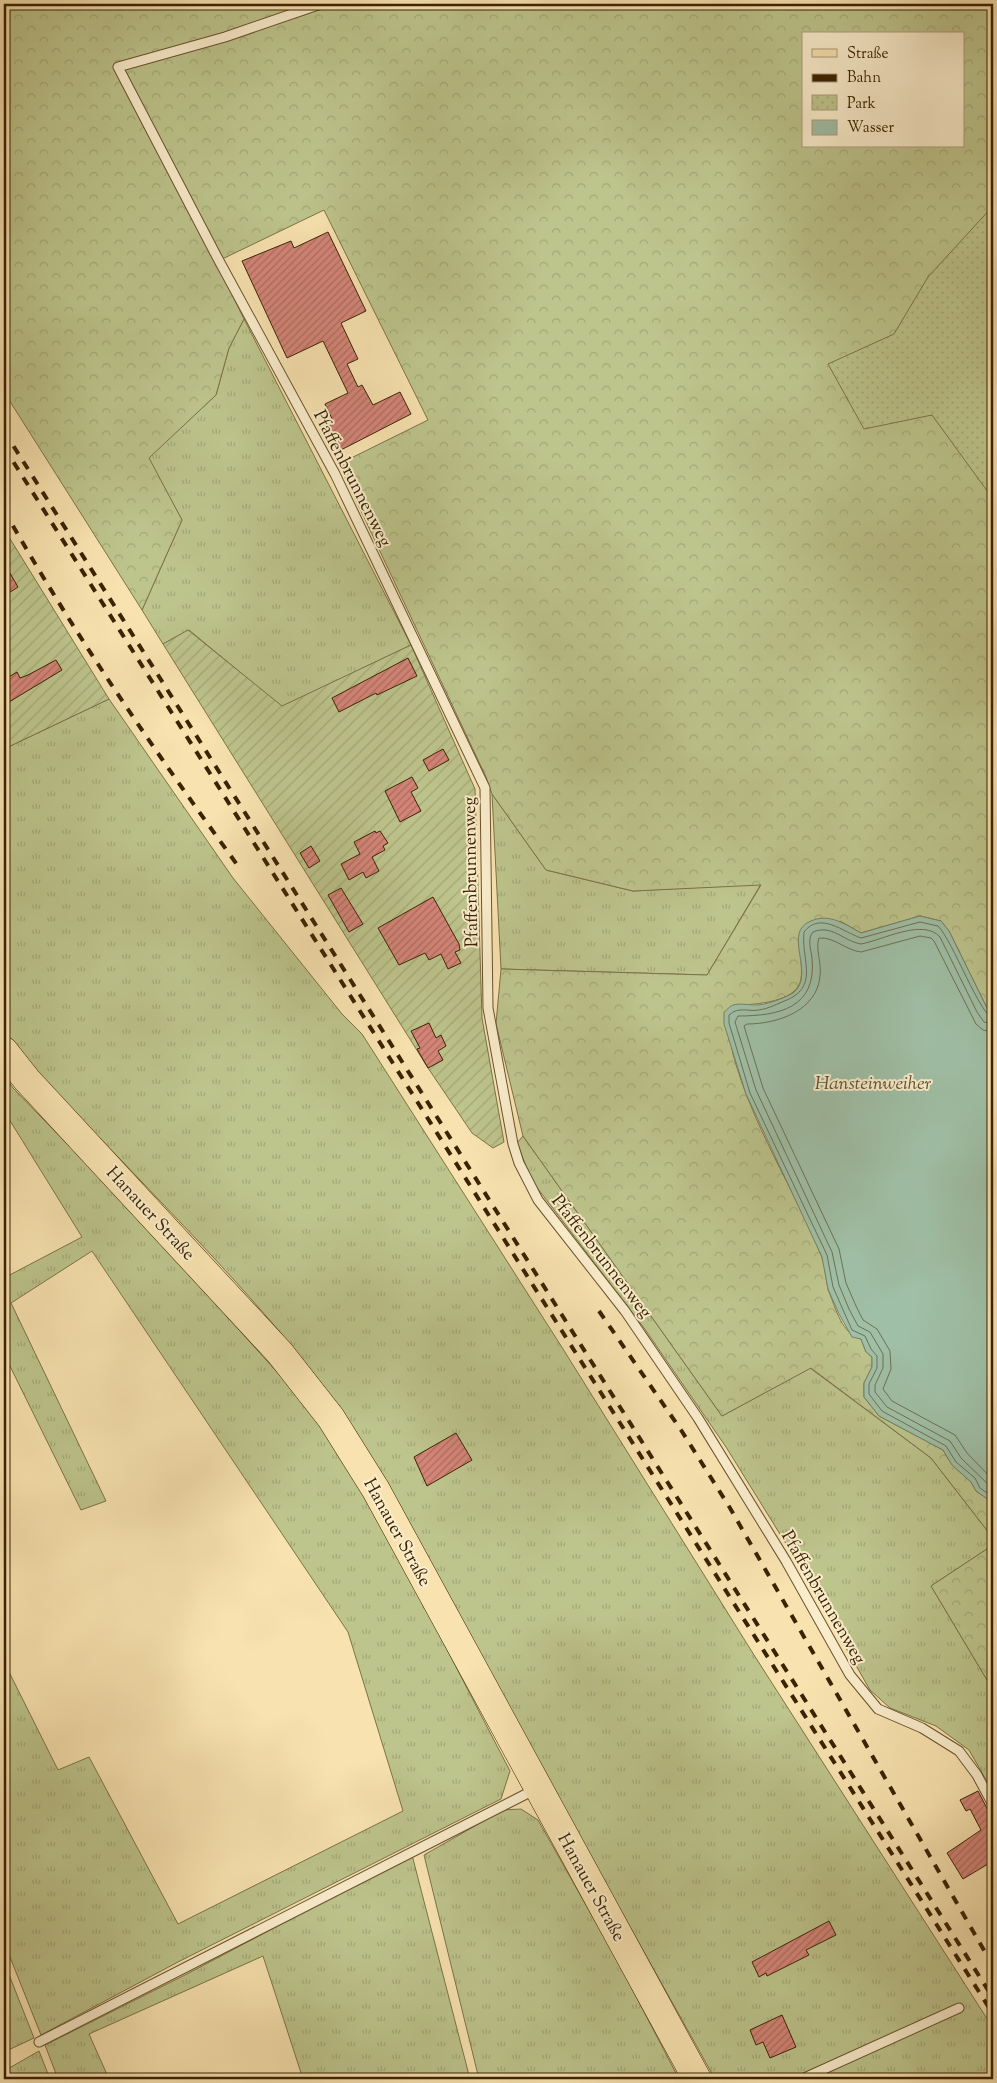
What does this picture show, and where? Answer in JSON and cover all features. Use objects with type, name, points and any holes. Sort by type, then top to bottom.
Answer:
[{"type":"main road","name":"Hanauer Straße","points":[[4,1051],[28,1080],[280,1353],[331,1418],[376,1490],[697,2079]]},
{"type":"lane","name":"Pfaffenbrunnenweg","points":[[321,4],[225,36],[118,67],[217,257],[334,474],[485,788],[488,1008],[513,1144],[526,1180],[538,1200],[625,1310],[698,1418],[786,1561],[850,1675],[878,1709],[922,1728],[959,1750],[977,1775],[993,1805]]},
{"type":"lane","points":[[39,2042],[538,1788]]},
{"type":"lane","points":[[802,2079],[959,2008]]},
{"type":"green space","points":[[4,4],[993,4],[993,1016],[986,1006],[949,931],[941,921],[920,916],[861,933],[840,921],[801,958],[801,979],[794,991],[787,996],[769,1002],[734,1005],[731,1036],[733,1054],[741,1080],[762,1131],[821,1255],[829,1292],[840,1320],[849,1332],[861,1339],[866,1352],[872,1357],[872,1367],[864,1383],[864,1397],[879,1416],[943,1450],[952,1465],[971,1482],[976,1491],[989,1500],[993,1508],[993,1538],[931,1458],[811,1368],[722,1416],[523,1136],[496,1024],[501,969],[707,975],[761,885],[633,891],[546,870],[492,794],[486,777],[339,464],[428,420],[324,210],[216,262],[244,319],[229,348],[216,395],[149,458],[182,520],[142,610],[4,392]]},
{"type":"green space","points":[[993,206],[993,499],[932,415],[864,429],[828,364],[894,334],[928,277]]},
{"type":"green space","points":[[244,319],[411,645],[282,707],[189,630],[163,644],[142,610],[182,520],[148,458],[216,395],[229,348]]},
{"type":"green space","points":[[4,529],[109,699],[4,749]]},
{"type":"green space","points":[[188,630],[282,706],[411,645],[475,789],[482,1018],[504,1142],[493,1148],[472,1133],[428,1068],[163,644]]},
{"type":"green space","points":[[109,699],[233,878],[342,1014],[362,1034],[563,1349],[754,1655],[993,2028],[993,2079],[715,2079],[342,1411],[291,1345],[264,1314],[207,1251],[60,1097],[4,1030],[4,749]]},
{"type":"green space","points":[[492,794],[546,870],[633,891],[761,884],[707,975],[501,969]]},
{"type":"green space","points":[[4,1075],[13,1088],[133,1212],[303,1401],[343,1459],[413,1584],[510,1771],[501,1799],[178,1962],[41,2035],[4,1942],[4,1662],[58,1770],[89,1757],[178,1924],[403,1811],[348,1632],[92,1251],[11,1303],[106,1501],[81,1510],[4,1354],[4,1278],[82,1237],[4,1111]]},
{"type":"green space","points":[[523,1136],[722,1416],[810,1368],[931,1458],[993,1538],[993,1545],[931,1586],[993,1690],[993,1792],[969,1750],[936,1726],[890,1708],[870,1690],[788,1547],[726,1447],[644,1328],[532,1181],[517,1143]]},
{"type":"green space","points":[[993,1545],[993,1690],[931,1586]]},
{"type":"green space","points":[[521,1809],[538,1820],[618,1962],[679,2079],[479,2079],[424,1855],[503,1810]]},
{"type":"green space","points":[[412,1855],[470,2079],[303,2079],[263,1956],[89,2034],[109,2079],[58,2079],[45,2045],[185,1975]]},
{"type":"green space","points":[[4,1962],[34,2038],[4,2052]]},
{"type":"green space","points":[[39,2051],[50,2079],[4,2079],[4,2071]]},
{"type":"water","name":"Hansteinweiher","points":[[920,916],[941,921],[949,931],[986,1006],[993,1016],[993,1508],[989,1500],[976,1491],[971,1482],[952,1465],[943,1450],[879,1416],[864,1397],[864,1383],[872,1367],[872,1357],[866,1352],[861,1339],[852,1337],[839,1314],[828,1289],[822,1257],[746,1094],[724,1024],[724,1012],[733,1005],[765,1004],[793,993],[799,985],[802,976],[798,944],[799,934],[803,927],[811,921],[824,918],[831,919],[861,933]]},
{"type":"building","points":[[328,232],[366,311],[341,323],[358,359],[347,364],[358,387],[362,385],[373,405],[400,392],[411,414],[337,452],[325,428],[334,423],[325,404],[348,393],[323,341],[287,358],[242,261],[291,241],[294,248]]},
{"type":"building","points":[[4,563],[18,587],[4,596]]},
{"type":"building","points":[[408,658],[417,676],[377,695],[376,693],[339,712],[332,698]]},
{"type":"building","points":[[56,660],[62,670],[4,705],[4,680],[17,672],[20,678],[28,675]]},
{"type":"building","points":[[443,749],[449,760],[429,771],[423,760]]},
{"type":"building","points":[[412,777],[418,788],[411,792],[421,811],[400,822],[385,791]]},
{"type":"building","points":[[375,831],[376,833],[380,831],[388,843],[383,846],[385,850],[372,857],[379,871],[366,878],[363,872],[349,880],[341,864],[360,854],[354,842]]},
{"type":"building","points":[[311,846],[320,861],[309,868],[300,853]]},
{"type":"building","points":[[341,888],[363,924],[349,932],[328,895]]},
{"type":"building","points":[[433,897],[459,944],[460,950],[455,952],[461,963],[448,969],[441,954],[429,960],[425,953],[399,965],[378,928]]},
{"type":"building","points":[[429,1023],[436,1038],[441,1035],[446,1046],[438,1051],[443,1060],[428,1068],[417,1049],[420,1048],[411,1031]]},
{"type":"building","points":[[456,1433],[472,1460],[427,1486],[414,1457]]},
{"type":"building","points":[[978,1791],[993,1820],[993,1861],[963,1879],[947,1853],[981,1830],[970,1809],[966,1811],[960,1800]]},
{"type":"building","points":[[829,1921],[836,1935],[806,1950],[809,1955],[767,1976],[766,1973],[759,1977],[752,1962]]},
{"type":"building","points":[[782,2015],[796,2047],[770,2058],[763,2042],[756,2045],[750,2030]]},
{"type":"railway","points":[[4,431],[993,1998]]},
{"type":"railway","points":[[4,447],[993,2014]]},
{"type":"railway","points":[[4,510],[59,603],[117,693],[241,870]]},
{"type":"railway","points":[[599,1311],[681,1430],[730,1508],[993,1966]]}]
